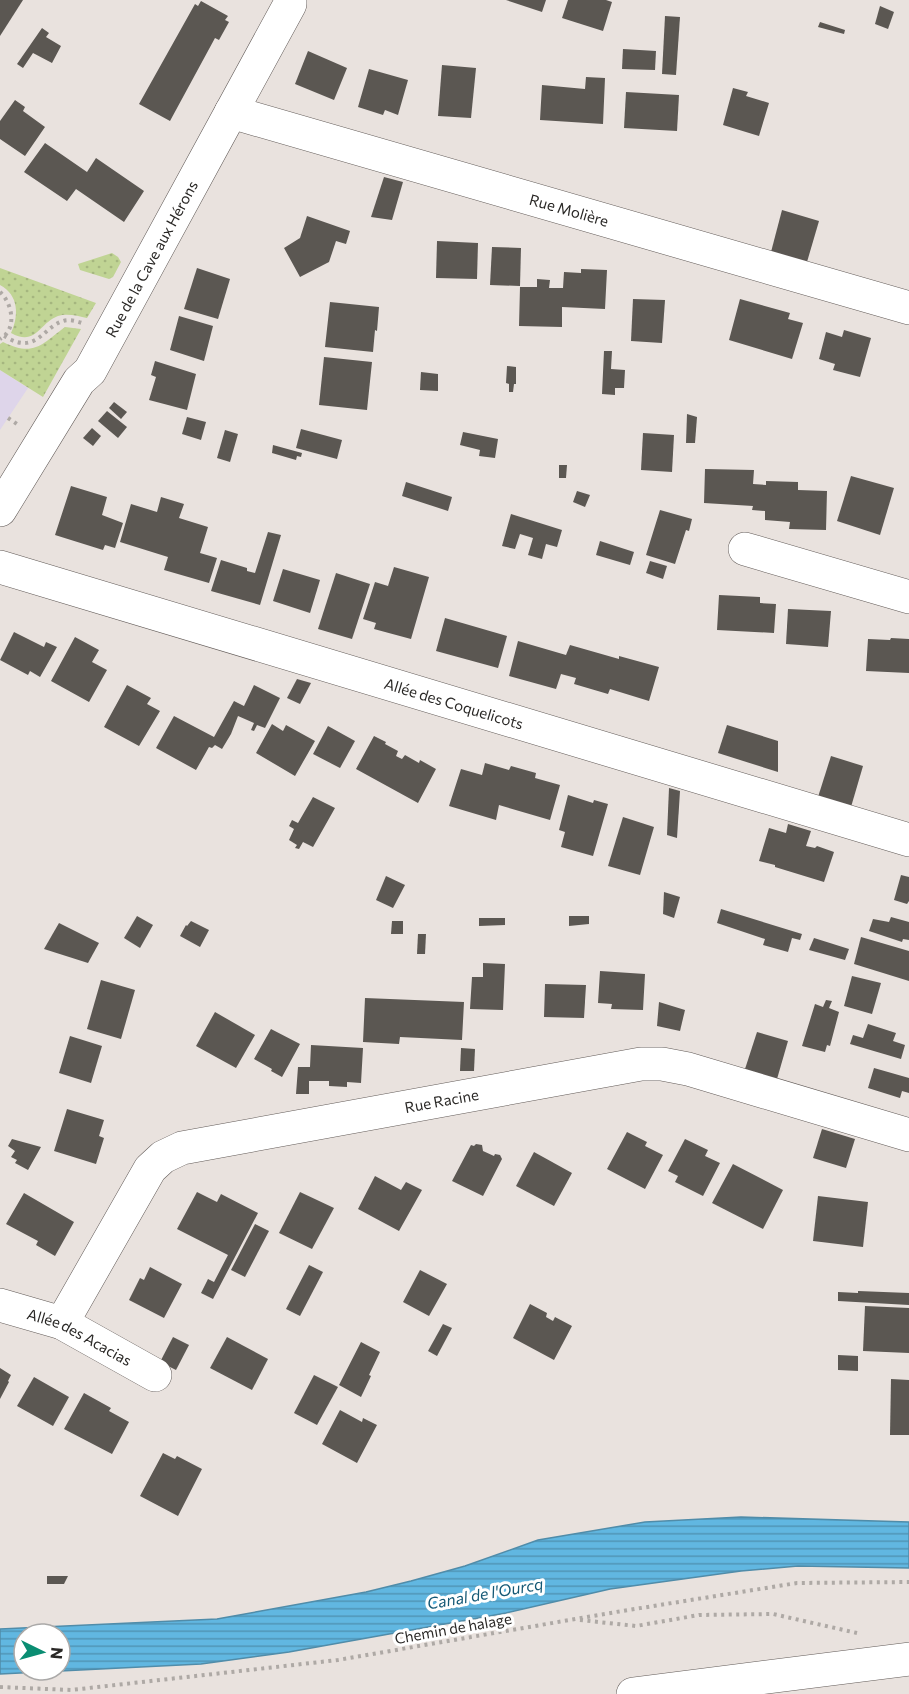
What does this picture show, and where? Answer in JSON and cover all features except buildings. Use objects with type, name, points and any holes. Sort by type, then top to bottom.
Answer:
[{"type":"street","name":"Rue de la Cave aux Hérons","points":[[0,510],[79,381],[90,371],[116,293],[138,254],[231,112],[290,4],[290,0]]},
{"type":"street","name":"Rue Molière","points":[[231,112],[909,308]]},
{"type":"street","points":[[745,549],[909,597]]},
{"type":"street","name":"Allée des Coquelicots","points":[[0,567],[909,840]]},
{"type":"street","name":"Rue Racine","points":[[62,1323],[150,1169],[163,1157],[182,1148],[641,1064],[662,1064],[688,1069],[909,1135]]},
{"type":"street","name":"Allée des Acacias","points":[[0,1305],[62,1323],[155,1375]]},
{"type":"street","points":[[633,1694],[772,1685],[909,1659]]},
{"type":"path","points":[[0,292],[8,301],[11,316],[10,326],[2,337],[30,343],[66,320],[91,327]]},
{"type":"path","name":"Chemin de halage","points":[[0,1687],[71,1690],[338,1660],[797,1583],[909,1582]]},
{"type":"path","points":[[573,1619],[636,1626],[699,1615],[773,1614],[864,1635]]},
{"type":"shaded area","points":[[0,370],[28,388],[0,430]]},
{"type":"green space","points":[[112,253],[121,262],[113,277],[109,279],[80,270],[78,264]]},
{"type":"green space","points":[[0,268],[96,303],[87,318],[61,315],[52,319],[32,336],[19,337],[11,333],[16,306],[11,294],[0,285]]},
{"type":"green space","points":[[65,327],[81,329],[43,397],[0,370],[0,344],[3,342],[22,349],[30,349],[43,344]]},
{"type":"water","name":"Canal de l'Ourcq","points":[[741,1517],[909,1522],[909,1568],[798,1566],[741,1571],[610,1589],[506,1613],[289,1652],[201,1664],[72,1670],[72,1626],[217,1619],[366,1592],[465,1566],[538,1540],[645,1522]]},
{"type":"water","points":[[12,1628],[12,1673],[0,1674],[0,1629]]}]
